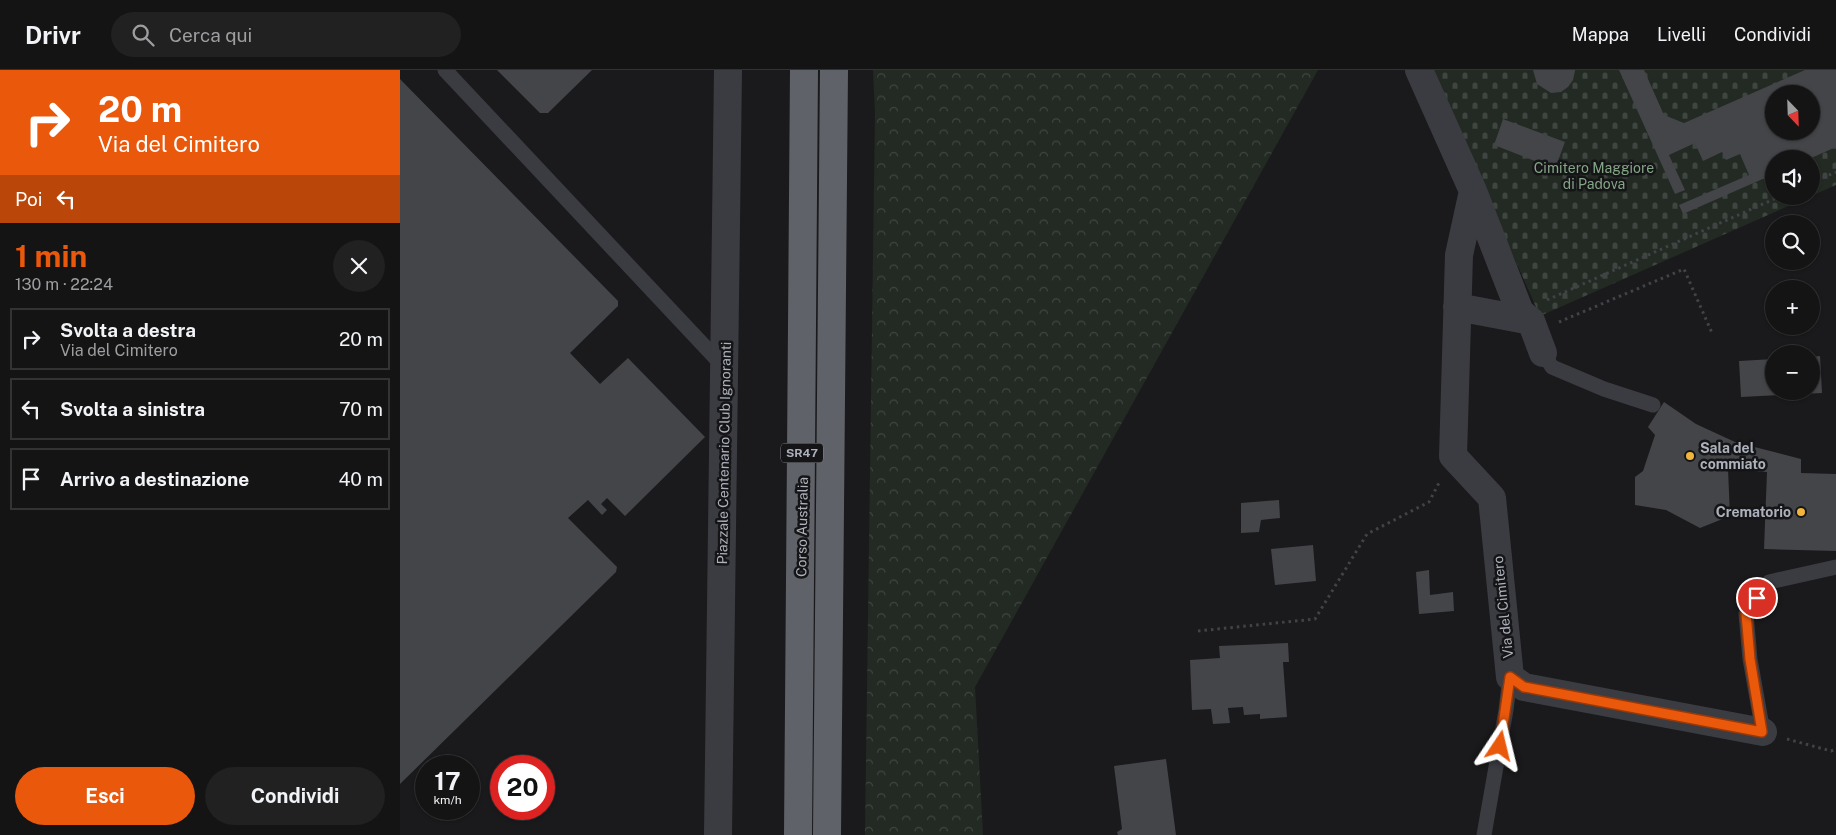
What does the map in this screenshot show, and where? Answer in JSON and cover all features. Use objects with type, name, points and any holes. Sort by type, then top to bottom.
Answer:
[{"type":"highway","name":"Corso Australia","points":[[798,835],[803,441],[804,70]]},
{"type":"highway","name":"Corso Australia","points":[[827,834],[834,70]]},
{"type":"street","name":"Piazzale Centenario Club Ignoranti","points":[[718,835],[728,70]]},
{"type":"street","points":[[1419,70],[1543,353]]},
{"type":"street","points":[[1453,456],[1459,255],[1473,191]]},
{"type":"street","points":[[1457,307],[1526,317]]},
{"type":"street","name":"Via del Cimitero","points":[[1453,456],[1492,498],[1510,677],[1524,687],[1762,732]]},
{"type":"street","points":[[791,835],[798,797]]},
{"type":"lane","points":[[445,70],[520,147],[725,368]]},
{"type":"lane","points":[[1543,353],[1552,367],[1604,389],[1653,405]]},
{"type":"lane","points":[[1762,732],[1750,659],[1746,614],[1769,582],[1836,567]]},
{"type":"lane","points":[[1484,835],[1510,677]]},
{"type":"path","points":[[1820,179],[1836,172]]},
{"type":"path","points":[[1526,317],[1765,204]]},
{"type":"path","points":[[1526,317],[1561,322],[1684,269],[1712,333]]},
{"type":"path","points":[[1198,631],[1315,619],[1367,534],[1428,502],[1453,456]]},
{"type":"path","points":[[1762,732],[1831,750],[1836,749]]},
{"type":"green space","points":[[873,70],[1318,70],[975,687],[983,835],[865,835],[875,113]]},
{"type":"green space","name":"Cimitero Maggiore di Padova","points":[[1431,70],[1836,70],[1836,185],[1820,192],[1820,150],[1765,150],[1765,205],[1791,205],[1540,316]]},
{"type":"building","points":[[497,70],[592,70],[548,113],[540,113]]},
{"type":"building","points":[[1533,70],[1575,71],[1573,80],[1568,87],[1561,92],[1551,93],[1537,84]]},
{"type":"building","points":[[1619,70],[1644,70],[1664,115],[1684,123],[1765,88],[1765,140],[1820,140],[1820,85],[1771,85],[1805,70],[1836,70],[1836,147],[1820,154],[1820,150],[1765,150],[1765,178],[1683,214],[1679,205],[1749,175],[1740,154],[1726,160],[1722,152],[1703,161],[1695,143],[1669,155],[1685,190],[1675,194]]},
{"type":"building","points":[[400,79],[618,301],[618,306],[570,353],[600,384],[628,358],[705,437],[625,516],[607,498],[601,504],[607,510],[602,515],[588,500],[568,518],[617,567],[616,572],[430,755],[415,755],[415,769],[400,784]]},
{"type":"building","points":[[1503,119],[1565,142],[1555,169],[1494,145]]},
{"type":"building","points":[[1820,356],[1822,393],[1820,393]]},
{"type":"building","points":[[1765,360],[1765,396],[1741,397],[1739,361]]},
{"type":"building","points":[[1664,402],[1696,424],[1735,442],[1801,459],[1801,473],[1836,474],[1836,551],[1764,549],[1767,472],[1728,469],[1730,516],[1700,528],[1666,510],[1635,505],[1635,477],[1643,471],[1655,435],[1648,427]]},
{"type":"building","points":[[1279,500],[1280,518],[1261,520],[1259,532],[1241,533],[1241,503]]},
{"type":"building","points":[[1313,545],[1316,581],[1275,585],[1271,549]]},
{"type":"building","points":[[1429,570],[1430,595],[1453,592],[1454,611],[1419,614],[1416,572]]},
{"type":"building","points":[[1288,643],[1289,662],[1283,662],[1287,717],[1260,719],[1260,714],[1244,715],[1243,707],[1228,708],[1230,723],[1213,724],[1211,709],[1192,710],[1190,660],[1220,658],[1219,646]]},
{"type":"building","points":[[1166,759],[1176,835],[1118,835],[1117,832],[1122,829],[1114,766]]},
{"type":"place","name":"Sala del commiato","points":[[1690,456]]},
{"type":"place","name":"Crematorio","points":[[1801,512]]},
{"type":"route","points":[[1500,746],[1510,677],[1524,687],[1762,732],[1750,659],[1746,614],[1757,598]]}]
